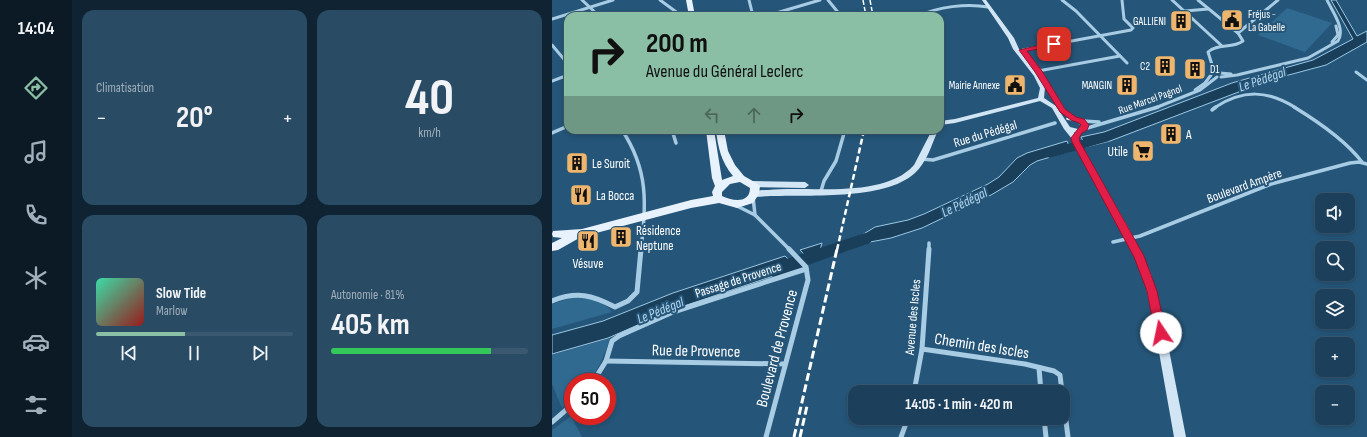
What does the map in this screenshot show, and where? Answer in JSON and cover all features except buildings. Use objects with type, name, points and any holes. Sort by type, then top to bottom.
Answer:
[{"type":"main road","points":[[689,0],[693,12]]},
{"type":"main road","points":[[694,12],[695,0]]},
{"type":"main road","points":[[986,0],[988,7],[1011,38],[1016,49],[1033,70],[1042,85],[1044,98],[1054,107],[1066,126],[1078,134],[1081,151],[1130,239],[1147,274],[1152,291],[1180,437]]},
{"type":"main road","points":[[986,0],[1038,71],[1066,113],[1073,118],[1082,121],[1085,125],[1078,134]]},
{"type":"main road","points":[[944,122],[1044,98],[1053,101],[1054,96]]},
{"type":"main road","points":[[1066,126],[1068,120],[1073,118]]},
{"type":"main road","points":[[711,134],[719,192],[734,204],[744,202],[754,196],[777,191],[822,188]]},
{"type":"main road","points":[[721,134],[727,160],[734,171],[741,178],[753,184],[861,189],[876,188],[895,183],[914,171],[932,134]]},
{"type":"main road","points":[[553,248],[582,233],[691,204],[719,192],[730,180],[741,178]]},
{"type":"main road","points":[[753,184],[756,189],[754,196]]},
{"type":"main road","points":[[553,248],[558,240],[554,232],[582,233]]},
{"type":"street","points":[[582,0],[595,12]]},
{"type":"street","points":[[575,12],[613,0]]},
{"type":"street","points":[[660,0],[676,12]]},
{"type":"street","points":[[749,0],[752,12]]},
{"type":"street","points":[[780,12],[820,0]]},
{"type":"street","points":[[828,0],[838,12]]},
{"type":"street","points":[[928,12],[974,5],[986,0]]},
{"type":"street","points":[[1062,0],[1076,11],[1127,63]]},
{"type":"street","points":[[1023,50],[1132,30],[1124,19],[1122,0]]},
{"type":"street","points":[[1172,0],[1222,46]]},
{"type":"street","points":[[1198,0],[1238,33],[1243,41],[1242,43],[1214,47],[1208,52],[1212,73],[1219,76],[1236,75],[1308,58],[1338,41],[1341,38],[1342,33],[1325,0]]},
{"type":"street","points":[[1238,33],[1278,0]]},
{"type":"street","points":[[974,5],[988,7]]},
{"type":"street","points":[[1185,11],[1208,9]]},
{"type":"street","points":[[552,20],[564,16]]},
{"type":"street","points":[[552,45],[564,59]]},
{"type":"street","points":[[1038,71],[1120,56]]},
{"type":"street","points":[[1356,72],[1367,80]]},
{"type":"street","name":"Rue Marcel Pagnol","points":[[1082,121],[1098,122],[1130,114],[1197,89],[1205,83],[1212,73]]},
{"type":"street","points":[[552,81],[564,76]]},
{"type":"street","name":"Rue Marcel Pagnol","points":[[1078,134],[1194,93],[1205,88],[1219,76]]},
{"type":"street","points":[[1212,110],[1216,106],[1239,96],[1251,93],[1264,94],[1276,98],[1292,105],[1356,154],[1362,162],[1367,164]]},
{"type":"street","name":"Rue du Pédégal","points":[[921,159],[933,160],[1054,123]]},
{"type":"street","points":[[552,133],[564,128]]},
{"type":"street","points":[[552,301],[569,295],[589,295],[615,307],[633,298],[637,292],[643,217],[643,182],[637,157],[624,134]]},
{"type":"street","points":[[673,134],[676,143]]},
{"type":"street","points":[[822,188],[836,161],[844,134]]},
{"type":"street","name":"Boulevard Ampère","points":[[1113,242],[1130,239],[1272,184],[1350,163],[1362,162]]},
{"type":"street","points":[[754,196],[755,215]]},
{"type":"street","points":[[734,204],[755,215],[806,268]]},
{"type":"street","name":"Avenue des Iscles","points":[[915,385],[922,349],[929,243]]},
{"type":"street","name":"Passage de Provence","points":[[606,361],[612,341],[619,336],[673,312],[806,268]]},
{"type":"street","name":"Boulevard de Provence","points":[[766,437],[808,280],[806,268]]},
{"type":"street","name":"Chemin des Iscles","points":[[922,349],[1025,364],[1054,371],[1060,376],[1061,385]]},
{"type":"street","points":[[599,373],[606,361]]},
{"type":"street","name":"Rue de Provence","points":[[606,361],[785,364]]},
{"type":"street","name":"Chemin des Iscles","points":[[1039,368],[1040,385]]},
{"type":"street","points":[[552,422],[564,412]]},
{"type":"street","points":[[901,437],[905,425]]},
{"type":"street","points":[[1045,425],[1046,437]]},
{"type":"street","points":[[1066,425],[1068,437]]},
{"type":"shaded area","points":[[1287,8],[1332,23],[1305,52],[1258,35]]},
{"type":"shaded area","points":[[571,298],[592,298],[600,302],[612,312],[552,329],[552,304]]},
{"type":"shaded area","points":[[610,338],[606,350],[594,373],[564,373],[564,406],[562,408],[552,384],[552,355]]},
{"type":"shaded area","points":[[564,421],[564,425],[576,425],[582,437],[552,437],[552,430]]},
{"type":"water","points":[[1331,0],[1336,0],[1357,36],[1367,31],[1367,42],[1326,65],[1270,80],[1110,141],[1086,147],[1081,137],[1104,132],[1232,83],[1313,60],[1353,39]]},
{"type":"water","points":[[1067,141],[1071,151],[1037,161],[1030,165],[1013,182],[991,195],[922,228],[891,238],[865,243],[845,251],[847,241],[857,238],[875,227],[908,220],[924,214],[988,184],[999,177],[1017,158],[1027,153]]},
{"type":"water","points":[[822,243],[820,250],[833,245],[831,255],[812,262],[800,250]]},
{"type":"water","points":[[785,256],[797,268],[672,310],[608,338],[552,354],[552,335],[603,321],[673,293]]},
{"type":"waterway","name":"Le Pédégal","points":[[1050,153],[1104,138]]},
{"type":"waterway","name":"Le Pédégal","points":[[774,270],[865,239]]},
{"type":"railway","points":[[863,0],[865,12]]},
{"type":"railway","points":[[870,0],[872,12]]},
{"type":"railway","points":[[837,250],[863,134]]},
{"type":"railway","points":[[794,437],[837,249]]},
{"type":"railway","points":[[800,437],[807,406]]},
{"type":"place","name":"Fréjus - La Gabelle","points":[[1232,20]]},
{"type":"place","name":"GALLIENI","points":[[1181,21]]},
{"type":"place","name":"C2","points":[[1165,66]]},
{"type":"place","name":"D1","points":[[1195,69]]},
{"type":"place","name":"Mairie Annexe","points":[[1015,85]]},
{"type":"place","name":"MANGIN","points":[[1127,85]]},
{"type":"place","name":"A","points":[[1171,134]]},
{"type":"place","name":"Utile","points":[[1143,151]]},
{"type":"place","name":"Le Suroit","points":[[577,163]]},
{"type":"place","name":"La Bocca","points":[[581,195]]},
{"type":"place","name":"Résidence Neptune","points":[[621,237]]},
{"type":"place","name":"Vésuve","points":[[588,241]]},
{"type":"route","points":[[1054,44],[1023,50],[1063,110],[1073,118],[1082,121],[1085,125],[1084,129],[1079,131],[1075,138],[1076,142],[1139,256],[1147,274],[1152,291],[1161,333]]}]
